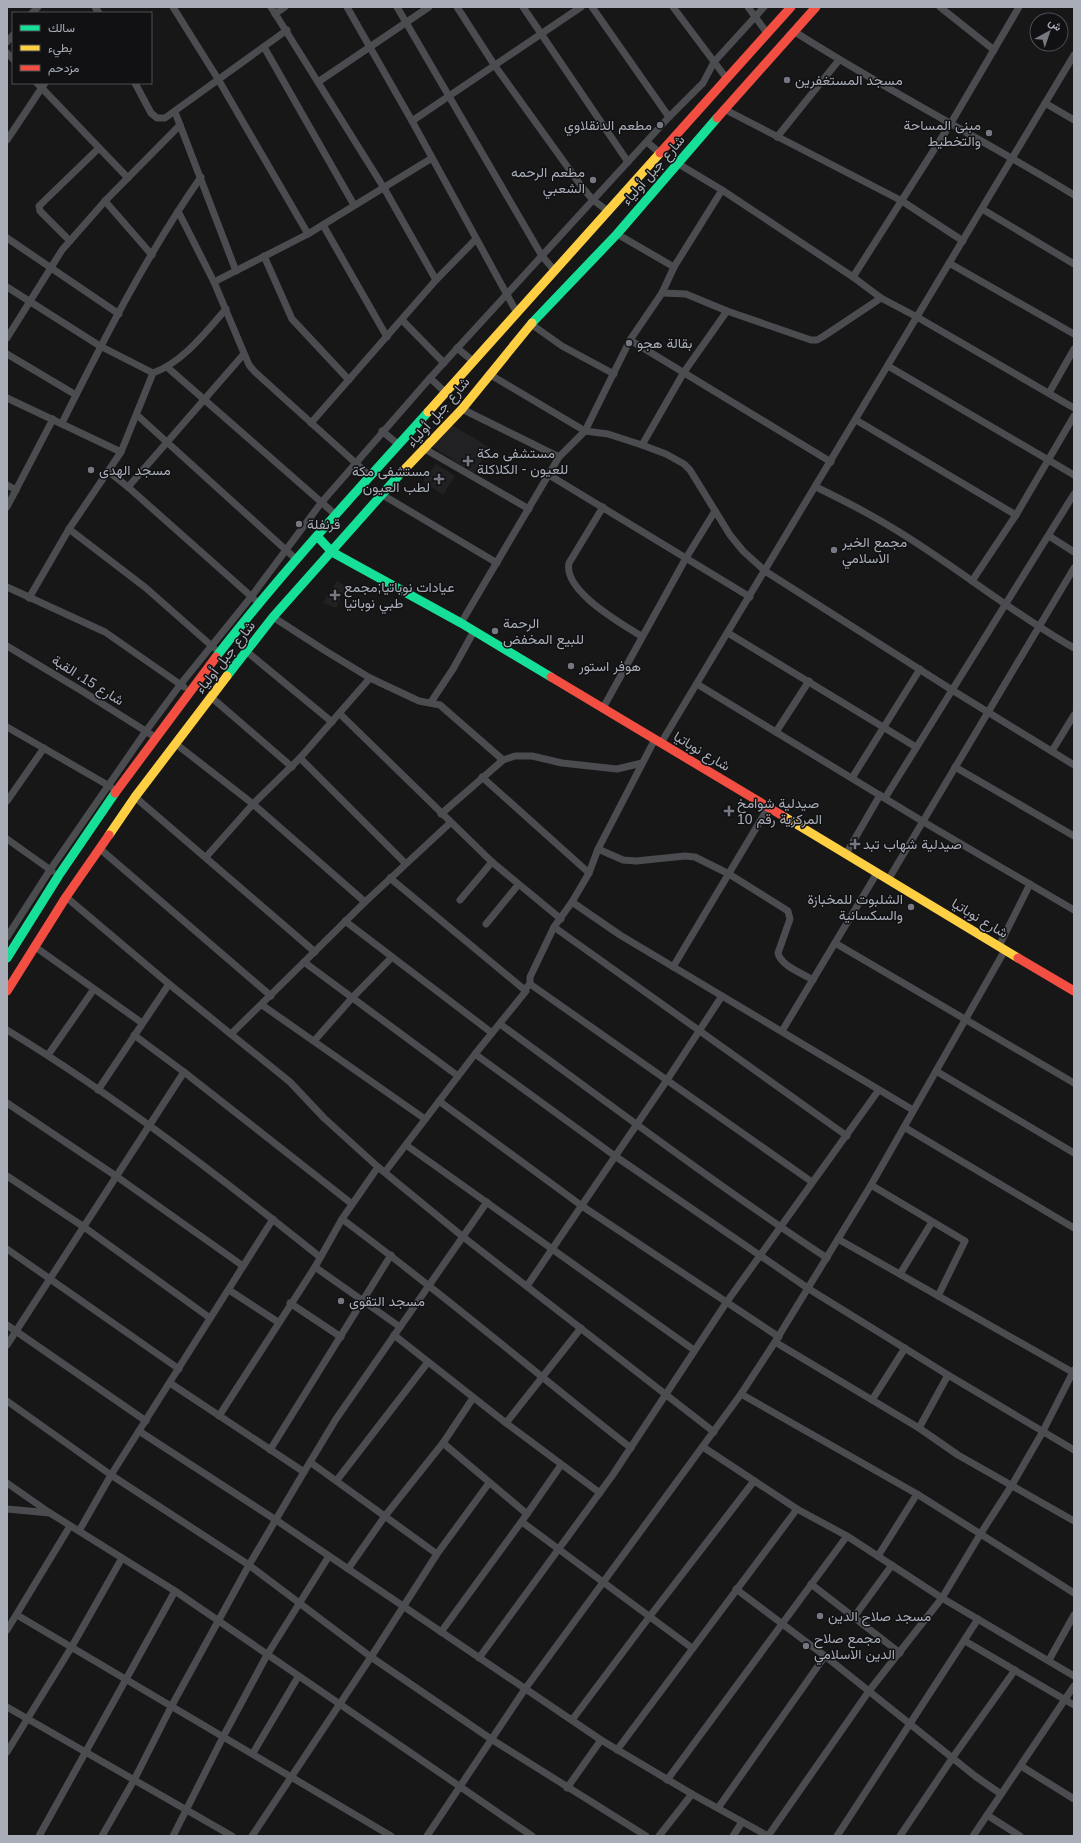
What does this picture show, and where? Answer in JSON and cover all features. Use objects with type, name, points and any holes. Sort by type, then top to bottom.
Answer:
[{"type":"main road","name":"شارع جبل أولياء","points":[[7,958],[58,876],[154,737],[259,604],[317,536],[472,361],[517,313],[791,7]]},
{"type":"main road","name":"شارع جبل أولياء","points":[[7,991],[66,897],[135,797],[273,617],[332,552],[381,494],[462,409],[531,324],[616,234],[724,109],[816,7]]},
{"type":"main road","name":"شارع نوباتيا","points":[[317,536],[332,552],[461,623],[1074,990]]},
{"type":"street","points":[[173,7],[218,79],[308,234]]},
{"type":"street","points":[[285,7],[273,10],[287,30],[384,188],[436,280]]},
{"type":"street","points":[[347,7],[412,121],[517,313]]},
{"type":"street","points":[[397,7],[448,97],[542,256],[554,270]]},
{"type":"street","points":[[318,82],[429,7]]},
{"type":"street","points":[[457,7],[495,66],[593,200],[608,211]]},
{"type":"street","points":[[523,7],[628,162]]},
{"type":"street","points":[[412,121],[582,7]]},
{"type":"street","points":[[592,7],[669,117]]},
{"type":"street","points":[[674,7],[727,79]]},
{"type":"street","points":[[748,7],[767,33]]},
{"type":"street","points":[[18,939],[8,934],[107,785],[180,685],[252,597],[320,503],[382,431],[457,348],[669,117],[706,79],[714,62],[764,7]]},
{"type":"street","points":[[940,7],[994,50]]},
{"type":"street","points":[[853,278],[951,123],[1019,7]]},
{"type":"street","points":[[136,84],[151,113],[157,118],[165,118],[287,30]]},
{"type":"street","points":[[795,32],[839,60],[1013,158],[1074,195]]},
{"type":"street","points":[[264,47],[354,206]]},
{"type":"street","points":[[385,1172],[475,1054],[526,992],[530,978],[554,927],[561,919],[589,873],[598,849],[642,763],[697,684],[1074,54]]},
{"type":"street","points":[[777,137],[839,60]]},
{"type":"street","points":[[7,140],[41,85],[128,178]]},
{"type":"street","points":[[1045,103],[1074,120]]},
{"type":"street","points":[[724,109],[902,201],[963,241]]},
{"type":"street","points":[[175,112],[236,271]]},
{"type":"street","points":[[7,338],[50,268],[70,241],[104,201],[180,125]]},
{"type":"street","points":[[647,142],[660,153]]},
{"type":"street","points":[[70,241],[40,211],[39,206],[99,148]]},
{"type":"street","points":[[214,282],[308,234],[432,158]]},
{"type":"street","points":[[677,163],[722,190],[881,298],[917,316],[1074,408]]},
{"type":"street","points":[[62,423],[100,346],[178,211],[201,177]]},
{"type":"street","points":[[461,623],[559,457],[585,431],[630,340],[662,293],[674,268],[722,190]]},
{"type":"street","points":[[104,201],[152,255]]},
{"type":"street","points":[[982,209],[1074,264]]},
{"type":"street","points":[[178,211],[226,308],[243,354],[255,372],[370,476]]},
{"type":"street","points":[[323,225],[387,337]]},
{"type":"street","points":[[616,234],[674,268]]},
{"type":"street","points":[[7,238],[119,314]]},
{"type":"street","points":[[311,423],[436,280],[476,239]]},
{"type":"street","points":[[264,256],[292,319],[349,380]]},
{"type":"street","points":[[950,263],[1074,334]]},
{"type":"street","points":[[7,287],[100,346],[153,373]]},
{"type":"street","points":[[662,293],[686,294],[727,311],[799,337],[816,340],[881,298]]},
{"type":"street","points":[[29,598],[69,529],[121,452],[153,373],[167,367],[204,334],[226,308]]},
{"type":"street","points":[[642,444],[684,372],[727,311]]},
{"type":"street","points":[[402,320],[444,363]]},
{"type":"street","points":[[531,324],[562,346],[614,374]]},
{"type":"street","points":[[630,340],[831,462]]},
{"type":"street","points":[[457,348],[472,361]]},
{"type":"street","points":[[1048,393],[1074,349]]},
{"type":"street","points":[[7,354],[76,395]]},
{"type":"street","points":[[128,487],[243,354]]},
{"type":"street","points":[[888,366],[1074,475]]},
{"type":"street","points":[[167,367],[320,503],[336,515]]},
{"type":"street","points":[[489,374],[585,431],[608,434],[642,444],[666,454],[684,464],[690,470],[730,535],[743,551],[765,570],[952,690],[1074,765]]},
{"type":"street","points":[[430,378],[446,392]]},
{"type":"street","points":[[7,398],[121,452]]},
{"type":"street","points":[[462,409],[559,457]]},
{"type":"street","points":[[137,415],[296,560]]},
{"type":"street","points":[[972,581],[1016,515],[1074,416]]},
{"type":"street","points":[[7,507],[53,419]]},
{"type":"street","points":[[856,420],[1016,515]]},
{"type":"street","points":[[382,431],[399,445]]},
{"type":"street","points":[[425,449],[529,509]]},
{"type":"street","points":[[108,471],[128,487],[259,604]]},
{"type":"street","points":[[549,475],[750,597]]},
{"type":"street","points":[[7,485],[16,490]]},
{"type":"street","points":[[816,487],[857,507],[897,530],[1006,606],[1074,648]]},
{"type":"street","points":[[381,494],[497,563]]},
{"type":"street","points":[[846,854],[1006,606],[1074,494]]},
{"type":"street","points":[[603,507],[569,563],[568,571],[573,582],[592,602],[641,636]]},
{"type":"street","points":[[603,708],[641,636],[715,511]]},
{"type":"street","points":[[69,529],[146,588],[219,653]]},
{"type":"street","points":[[1049,536],[1074,552]]},
{"type":"street","points":[[888,880],[1074,568]]},
{"type":"street","points":[[7,587],[105,632],[189,691]]},
{"type":"street","points":[[273,617],[370,678],[419,701],[431,702],[444,707],[503,760]]},
{"type":"street","points":[[431,702],[456,664],[474,631]]},
{"type":"street","points":[[728,633],[916,747]]},
{"type":"street","name":"شارع 15، القبة","points":[[7,646],[154,737]]},
{"type":"street","points":[[246,651],[332,722]]},
{"type":"street","points":[[852,778],[920,669]]},
{"type":"street","points":[[206,858],[253,804],[300,758],[370,678]]},
{"type":"street","points":[[776,732],[808,681]]},
{"type":"street","points":[[697,684],[922,821],[1074,910]]},
{"type":"street","points":[[211,697],[292,766]]},
{"type":"street","points":[[340,714],[450,823],[492,862],[561,919]]},
{"type":"street","points":[[1052,751],[1074,715]]},
{"type":"street","points":[[7,727],[117,790]]},
{"type":"street","points":[[176,744],[253,804],[365,902]]},
{"type":"street","points":[[7,801],[44,748]]},
{"type":"street","points":[[441,814],[503,760],[516,756],[532,756],[562,763],[617,770],[642,763]]},
{"type":"street","points":[[300,758],[405,863]]},
{"type":"street","points":[[955,767],[1074,836]]},
{"type":"street","points":[[482,777],[589,873]]},
{"type":"street","points":[[135,797],[315,952]]},
{"type":"street","points":[[673,967],[768,808]]},
{"type":"street","points":[[231,1034],[262,1006],[304,962],[405,863],[450,823]]},
{"type":"street","points":[[7,839],[58,876]]},
{"type":"street","points":[[99,848],[271,996]]},
{"type":"street","points":[[598,849],[623,860],[630,861],[685,856],[696,857],[729,874],[788,911],[790,919],[778,953],[779,956],[785,964],[813,980]]},
{"type":"street","points":[[460,900],[492,862]]},
{"type":"street","points":[[782,1031],[877,873]]},
{"type":"street","points":[[390,878],[528,986],[667,1080],[812,1182]]},
{"type":"street","points":[[427,1836],[525,1689],[741,1394],[809,1289],[871,1185],[936,1071],[1002,948],[1030,884]]},
{"type":"street","points":[[486,924],[518,885]]},
{"type":"street","points":[[66,897],[169,984],[290,1082],[324,1118],[378,1167],[462,1236],[714,1432]]},
{"type":"street","points":[[572,902],[620,935],[782,1031],[878,1091],[914,1110]]},
{"type":"street","points":[[345,922],[492,1033]]},
{"type":"street","points":[[554,927],[699,1032],[847,1136]]},
{"type":"street","points":[[835,942],[1074,1083]]},
{"type":"street","points":[[34,946],[142,1023]]},
{"type":"street","points":[[314,1041],[352,998],[392,957]]},
{"type":"street","points":[[304,962],[458,1076]]},
{"type":"street","points":[[98,1090],[169,984]]},
{"type":"street","points":[[48,1055],[94,988]]},
{"type":"street","points":[[528,1286],[722,996]]},
{"type":"street","points":[[262,1006],[425,1119]]},
{"type":"street","points":[[500,1024],[636,1125],[780,1227],[827,1258]]},
{"type":"street","points":[[7,1030],[48,1055],[149,1125],[273,1219],[320,1257]]},
{"type":"street","points":[[134,1035],[184,1072],[352,1204]]},
{"type":"street","points":[[475,1054],[615,1156],[809,1289],[1042,1433],[1074,1450]]},
{"type":"street","points":[[936,1071],[1074,1154]]},
{"type":"street","points":[[7,1345],[184,1072]]},
{"type":"street","points":[[479,1658],[600,1493],[726,1303],[878,1091]]},
{"type":"street","points":[[439,1101],[582,1206],[777,1339],[872,1400],[919,1428],[958,1455],[1074,1522]]},
{"type":"street","points":[[7,1104],[116,1176],[243,1266]]},
{"type":"street","points":[[904,1127],[1074,1228]]},
{"type":"street","points":[[406,1145],[694,1350]]},
{"type":"street","points":[[219,1416],[290,1303],[315,1267],[342,1219],[378,1167]]},
{"type":"street","points":[[7,1176],[84,1227],[210,1318]]},
{"type":"street","points":[[871,1185],[965,1241],[938,1296]]},
{"type":"street","points":[[102,1836],[134,1780],[171,1707],[249,1565],[336,1419],[487,1202]]},
{"type":"street","points":[[79,1531],[111,1475],[273,1219]]},
{"type":"street","points":[[342,1219],[391,1255],[542,1378],[631,1448]]},
{"type":"street","points":[[900,1274],[932,1222]]},
{"type":"street","points":[[139,1431],[276,1520],[601,1740],[667,1780],[768,1836],[869,1691],[942,1598],[1012,1485],[1042,1433],[1074,1372],[838,1239]]},
{"type":"street","points":[[7,1250],[179,1369]]},
{"type":"street","points":[[270,1450],[391,1255]]},
{"type":"street","points":[[315,1267],[400,1327]]},
{"type":"street","points":[[229,1290],[278,1322]]},
{"type":"street","points":[[290,1303],[341,1336]]},
{"type":"street","points":[[7,1325],[146,1421]]},
{"type":"street","points":[[506,1423],[581,1328]]},
{"type":"street","points":[[394,1336],[473,1398],[600,1493]]},
{"type":"street","points":[[872,1400],[905,1348]]},
{"type":"street","points":[[337,1480],[428,1362]]},
{"type":"street","points":[[919,1428],[948,1375]]},
{"type":"street","points":[[170,1383],[304,1472]]},
{"type":"street","points":[[741,1394],[918,1494],[1074,1593]]},
{"type":"street","points":[[348,1569],[385,1516],[443,1443],[473,1398]]},
{"type":"street","points":[[7,1401],[111,1475],[249,1565],[371,1657],[491,1739],[567,1788],[646,1836]]},
{"type":"street","points":[[443,1443],[527,1514]]},
{"type":"street","points":[[703,1447],[797,1509],[847,1536],[942,1598],[1074,1676]]},
{"type":"street","points":[[310,1462],[337,1480],[437,1554]]},
{"type":"street","points":[[441,1632],[522,1522],[561,1464]]},
{"type":"street","points":[[572,1720],[754,1481]]},
{"type":"street","points":[[7,1483],[70,1526],[175,1592],[532,1836]]},
{"type":"street","points":[[252,1836],[371,1657],[437,1554],[489,1483]]},
{"type":"street","points":[[878,1556],[918,1494]]},
{"type":"street","points":[[7,1509],[50,1513]]},
{"type":"street","points":[[617,1750],[797,1509]]},
{"type":"street","points":[[522,1522],[692,1648]]},
{"type":"street","points":[[7,1630],[70,1526]]},
{"type":"street","points":[[667,1780],[847,1536]]},
{"type":"street","points":[[173,1836],[187,1811],[223,1737],[267,1655],[298,1603],[329,1556]]},
{"type":"street","points":[[7,1752],[71,1648],[122,1558]]},
{"type":"street","points":[[854,1617],[892,1565]]},
{"type":"street","points":[[811,1584],[900,1653]]},
{"type":"street","points":[[736,1589],[783,1623],[1001,1794]]},
{"type":"street","points":[[39,1836],[125,1679],[175,1592]]},
{"type":"street","points":[[17,1615],[171,1707],[253,1753],[391,1836]]},
{"type":"street","points":[[1049,1660],[1074,1615]]},
{"type":"street","points":[[837,1836],[978,1619]]},
{"type":"street","points":[[965,1641],[1074,1705]]},
{"type":"street","points":[[718,1808],[825,1656]]},
{"type":"street","points":[[900,1836],[953,1757],[1015,1670]]},
{"type":"street","points":[[253,1753],[298,1676]]},
{"type":"street","points":[[974,1836],[1074,1686]]},
{"type":"street","points":[[7,1707],[232,1836]]},
{"type":"street","points":[[567,1788],[601,1740]]},
{"type":"street","points":[[1021,1766],[1074,1799]]},
{"type":"street","points":[[659,1836],[692,1794]]},
{"type":"street","points":[[987,1815],[1020,1836]]},
{"type":"street","points":[[733,1836],[742,1822]]},
{"type":"shaded area","name":"مستشفى مكة للعيون - الكلاكلة","points":[[451,424],[490,448],[474,473],[431,446]]},
{"type":"shaded area","name":"مستشفى مكة لطب العيون","points":[[436,464],[455,476],[443,495],[423,481]]},
{"type":"shaded area","name":"عيادات نوباتيا;مجمع طبي نوباتيا","points":[[337,581],[346,587],[336,608],[323,603]]},
{"type":"traffic: fast","points":[[532,323],[617,234],[717,118]]},
{"type":"traffic: fast","points":[[216,657],[293,563],[428,412]]},
{"type":"traffic: fast","points":[[227,676],[273,617],[401,473]]},
{"type":"traffic: fast","points":[[317,536],[332,552],[461,623],[551,677]]},
{"type":"traffic: fast","points":[[7,958],[59,875],[115,793]]},
{"type":"traffic: slow","points":[[428,412],[660,153]]},
{"type":"traffic: slow","points":[[401,473],[462,409],[532,323]]},
{"type":"traffic: slow","points":[[109,835],[135,797],[227,676]]},
{"type":"traffic: slow","points":[[783,816],[1018,958]]},
{"type":"traffic: jam","points":[[660,153],[791,7]]},
{"type":"traffic: jam","points":[[717,118],[816,7]]},
{"type":"traffic: jam","points":[[115,793],[216,657]]},
{"type":"traffic: jam","points":[[551,677],[783,816]]},
{"type":"traffic: jam","points":[[7,991],[66,897],[109,835]]},
{"type":"traffic: jam","points":[[1018,958],[1074,991]]},
{"type":"place","name":"مسجد المستغفرين","points":[[787,80]]},
{"type":"place","name":"مطعم الدنقلاوي","points":[[660,125]]},
{"type":"place","name":"مبنى المساحة والتخطيط","points":[[989,133]]},
{"type":"place","name":"مطعم الرحمه الشعبي","points":[[593,180]]},
{"type":"place","name":"بقالة هجو","points":[[629,343]]},
{"type":"place","name":"مستشفى مكة للعيون - الكلاكلة","points":[[468,461]]},
{"type":"place","name":"مسجد الهدى","points":[[91,470]]},
{"type":"place","name":"مستشفى مكة لطب العيون","points":[[439,479]]},
{"type":"place","name":"قرنفلة","points":[[299,524]]},
{"type":"place","name":"مجمع الخير الاسلامي","points":[[834,550]]},
{"type":"place","name":"عيادات نوباتيا;مجمع طبي نوباتيا","points":[[335,595]]},
{"type":"place","name":"الرحمة للبيع المخفض","points":[[495,631]]},
{"type":"place","name":"هوفر استور","points":[[571,666]]},
{"type":"place","name":"صيدلية شوامخ المركزية رقم 10","points":[[729,811]]},
{"type":"place","name":"صيدلية شهاب تبد","points":[[855,844]]},
{"type":"place","name":"الشلبوت للمخبازة والسكسانية","points":[[911,907]]},
{"type":"place","name":"مسجد التقوى","points":[[341,1301]]},
{"type":"place","name":"مسجد صلاح الدين","points":[[820,1616]]},
{"type":"place","name":"مجمع صلاح الدين الاسلامي","points":[[806,1646]]}]
